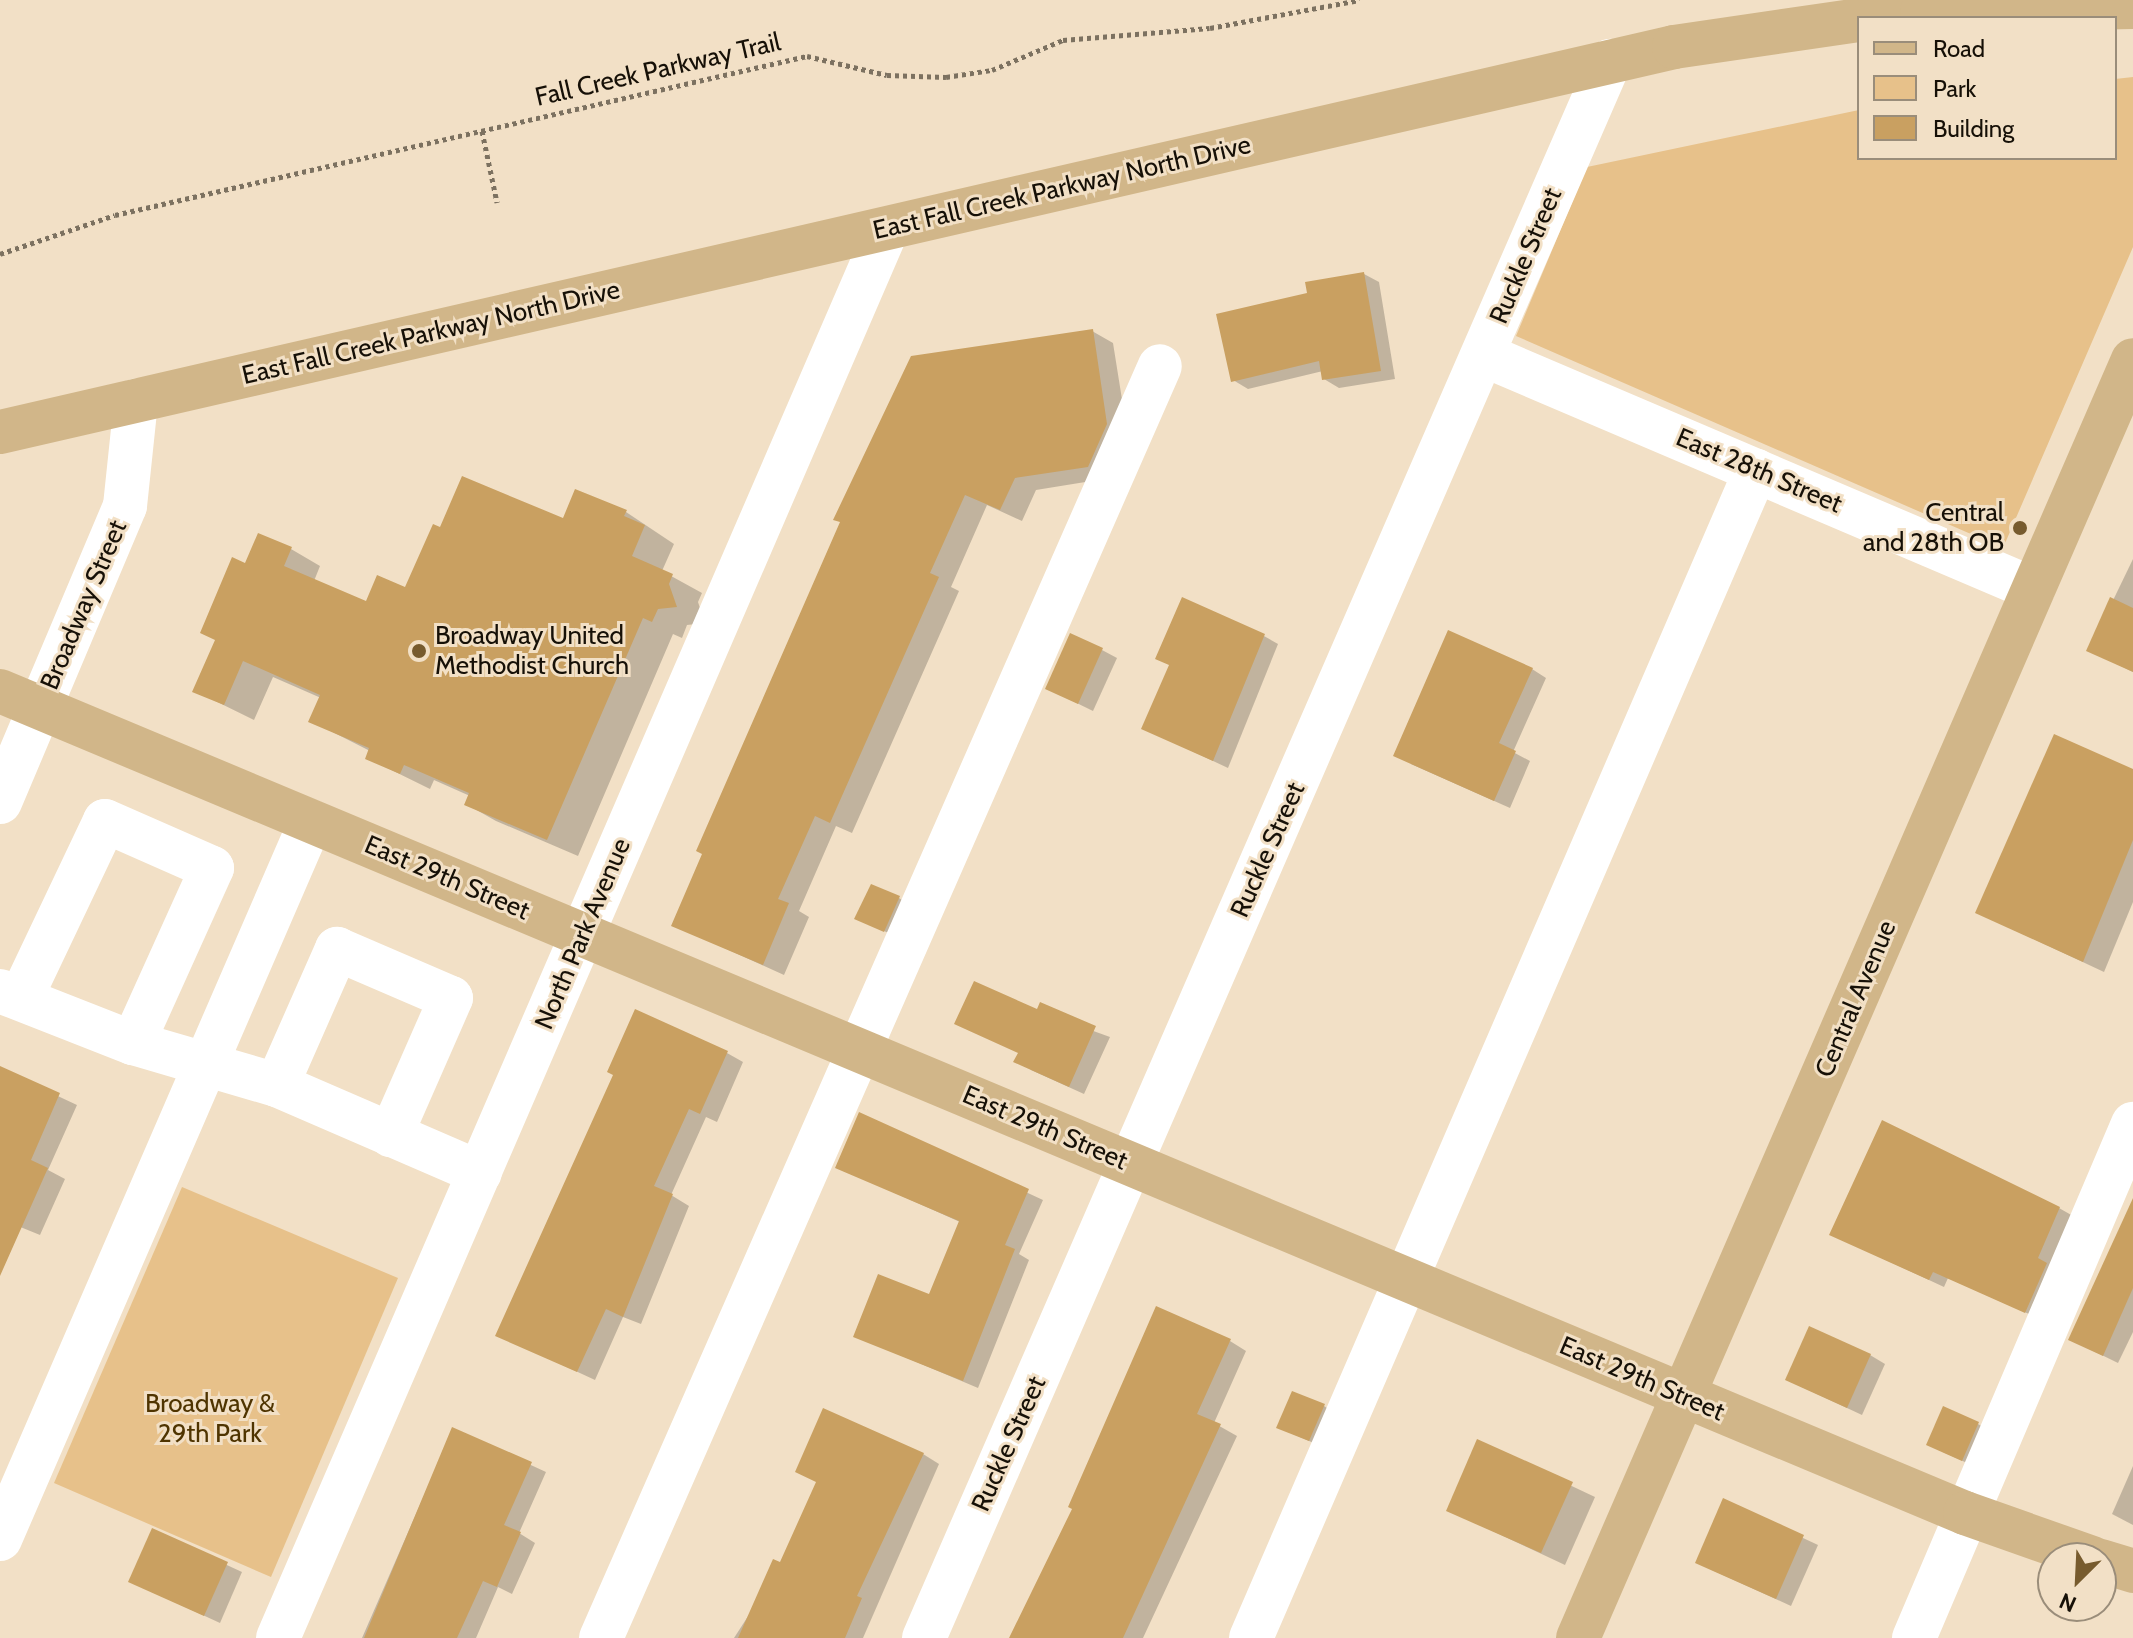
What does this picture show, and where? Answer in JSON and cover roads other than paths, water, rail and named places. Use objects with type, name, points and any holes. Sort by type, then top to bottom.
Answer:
[{"type":"main road","name":"East Fall Creek Parkway North Drive","points":[[1871,16],[2027,6],[2133,7]]},
{"type":"main road","name":"East Fall Creek Parkway North Drive","points":[[0,432],[1610,61],[1857,18]]},
{"type":"main road","name":"Central Avenue","points":[[1578,1638],[2133,360]]},
{"type":"main road","name":"East 29th Street","points":[[0,691],[1965,1513],[2047,1542]]},
{"type":"street","name":"Ruckle Street","points":[[924,1638],[1610,61]]},
{"type":"street","name":"North Park Avenue","points":[[278,1638],[887,229]]},
{"type":"street","name":"East 28th Street","points":[[1484,355],[2033,589]]},
{"type":"street","points":[[601,1638],[1160,366]]},
{"type":"street","name":"Broadway Street","points":[[0,802],[125,506],[136,401]]},
{"type":"street","points":[[1251,1638],[1756,470]]},
{"type":"street","points":[[133,1043],[212,868],[105,821],[11,994],[133,1043],[277,1085],[480,1173]]},
{"type":"street","points":[[0,1539],[311,821]]},
{"type":"street","points":[[277,1085],[337,949],[451,998],[391,1135]]},
{"type":"street","points":[[1914,1638],[2133,1124]]},
{"type":"place","name":"Central and 28th OB","points":[[2020,528]]},
{"type":"place","name":"Broadway United Methodist Church","points":[[419,651]]},
{"type":"park label","name":"Broadway & 29th Park","points":[[210,1419]]}]
